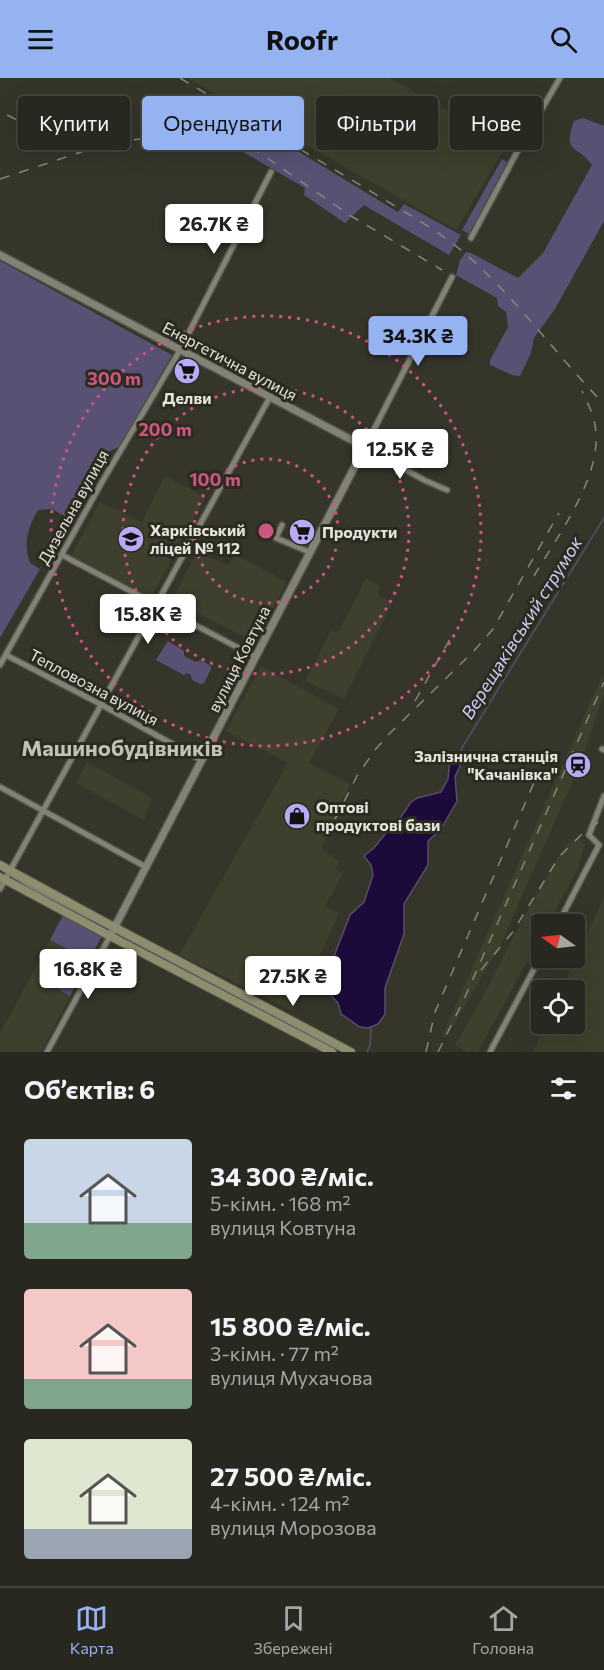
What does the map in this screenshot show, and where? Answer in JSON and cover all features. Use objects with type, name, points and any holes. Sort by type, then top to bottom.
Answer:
[{"type":"main road","points":[[0,865],[351,1052]]},
{"type":"main road","points":[[3,878],[332,1052]]},
{"type":"street","points":[[471,238],[560,78]]},
{"type":"street","name":"Дизельна вулиця","points":[[0,665],[180,350],[271,172]]},
{"type":"street","name":"Енергетична вулиця","points":[[0,255],[424,480],[447,490]]},
{"type":"street","name":"вулиця Ковтуна","points":[[47,1052],[256,657],[452,277]]},
{"type":"street","points":[[0,889],[3,878],[11,871],[270,397]]},
{"type":"street","points":[[282,525],[276,538],[309,552]]},
{"type":"street","points":[[62,555],[256,657]]},
{"type":"street","name":"Тепловозна вулиця","points":[[6,655],[201,760]]},
{"type":"street","points":[[0,787],[146,867]]},
{"type":"street","points":[[563,914],[599,845],[589,835],[604,796]]},
{"type":"street","points":[[490,1052],[535,968]]},
{"type":"shaded area","points":[[187,78],[389,78],[421,96],[316,96],[316,150],[438,150],[438,105],[450,112],[450,150],[503,150],[456,230],[304,144],[304,96],[219,96]]},
{"type":"shaded area","points":[[583,118],[604,126],[604,221],[555,309],[534,338],[531,353],[520,376],[512,375],[490,365],[490,360],[508,327],[506,312],[498,306],[497,298],[456,275],[460,260],[466,252],[471,253],[518,278],[543,253],[592,165],[573,148],[570,139],[574,121]]},
{"type":"shaded area","points":[[240,150],[296,150],[398,212],[404,204],[461,235],[449,255],[364,205],[345,223],[304,195],[305,188]]},
{"type":"shaded area","points":[[502,159],[507,162],[469,234],[462,230]]},
{"type":"shaded area","points":[[0,261],[172,355],[119,447],[110,451],[72,520],[52,509],[38,510],[29,529],[27,549],[30,563],[40,569],[0,638]]},
{"type":"shaded area","name":"Харківський ліцей № 112","points":[[165,476],[205,497],[151,598],[71,556],[100,502],[142,522]]},
{"type":"shaded area","points":[[197,552],[228,565],[236,555],[285,581],[286,584],[257,637],[255,636],[252,641],[172,600]]},
{"type":"shaded area","points":[[366,578],[380,586],[378,595],[392,603],[344,699],[305,681],[331,630],[339,631]]},
{"type":"shaded area","points":[[168,641],[184,651],[184,656],[196,662],[201,660],[211,666],[204,683],[200,684],[192,680],[191,675],[187,673],[184,675],[156,660]]},
{"type":"shaded area","name":"Оптові продуктові бази","points":[[261,666],[339,709],[309,763],[350,784],[321,848],[339,861],[335,870],[343,873],[325,906],[339,914],[293,1011],[179,955],[288,763],[226,731]]},
{"type":"shaded area","points":[[603,674],[604,693],[580,765],[499,948],[446,1038],[442,1036]]},
{"type":"shaded area","points":[[455,754],[463,759],[455,777],[457,801],[441,829],[428,841],[428,865],[404,904],[404,934],[385,988],[385,1014],[378,1024],[368,1028],[360,1027],[341,1014],[338,1003],[329,993],[327,977],[331,973],[333,959],[350,915],[364,902],[373,875],[371,865],[364,856],[399,820],[411,802],[417,798],[441,792],[448,779],[450,760]]},
{"type":"shaded area","points":[[87,762],[152,798],[144,820],[76,783]]},
{"type":"shaded area","points":[[577,837],[585,844],[576,872],[553,914],[531,914],[531,954],[478,1052],[467,1052],[455,1045],[565,846]]},
{"type":"shaded area","points":[[13,873],[113,928],[109,935],[9,880]]},
{"type":"shaded area","points":[[604,897],[604,1052],[533,1052],[541,1034],[585,1034],[585,980],[566,980],[571,968],[585,968],[585,938]]},
{"type":"shaded area","points":[[63,915],[102,936],[89,960],[84,957],[78,962],[74,959],[75,953],[50,940]]},
{"type":"shaded area","points":[[118,931],[221,985],[218,990],[114,937]]},
{"type":"shaded area","points":[[50,940],[89,960],[41,1052],[0,1052],[0,1034]]},
{"type":"shaded area","points":[[72,964],[84,969],[70,996],[59,990]]},
{"type":"waterway","name":"Верещаківський струмок","points":[[460,755],[463,746],[604,518]]},
{"type":"waterway","name":"Верещаківський струмок","points":[[367,1052],[370,1045],[371,1028]]},
{"type":"tram line","points":[[0,869],[30,887],[344,1052]]},
{"type":"railway","points":[[180,78],[451,242],[481,268],[518,306],[604,404]]},
{"type":"railway","points":[[7,115],[18,120]]},
{"type":"railway","points":[[0,179],[105,144],[189,132],[219,134],[237,140],[260,153],[351,216],[442,270]]},
{"type":"railway","points":[[534,576],[577,504],[593,464],[596,444],[595,425],[582,391]]},
{"type":"railway","points":[[326,837],[357,776],[375,750],[493,629],[559,513]]},
{"type":"railway","points":[[415,701],[450,639]]},
{"type":"railway","points":[[438,1052],[465,997],[604,682]]},
{"type":"railway","points":[[426,1052],[435,1012],[536,778]]},
{"type":"railway","points":[[481,970],[512,933],[559,857],[581,835],[604,818]]},
{"type":"place","name":"Делви","points":[[187,371]]},
{"type":"place","name":"Продукти","points":[[302,532]]},
{"type":"place","name":"Харківський ліцей № 112","points":[[131,539]]},
{"type":"place","name":"Залізнична станція \"Качанівка\"","points":[[578,765]]},
{"type":"place","name":"Оптові продуктові бази","points":[[297,816]]},
{"type":"district","name":"Машинобудівників","points":[[122,748]]}]
